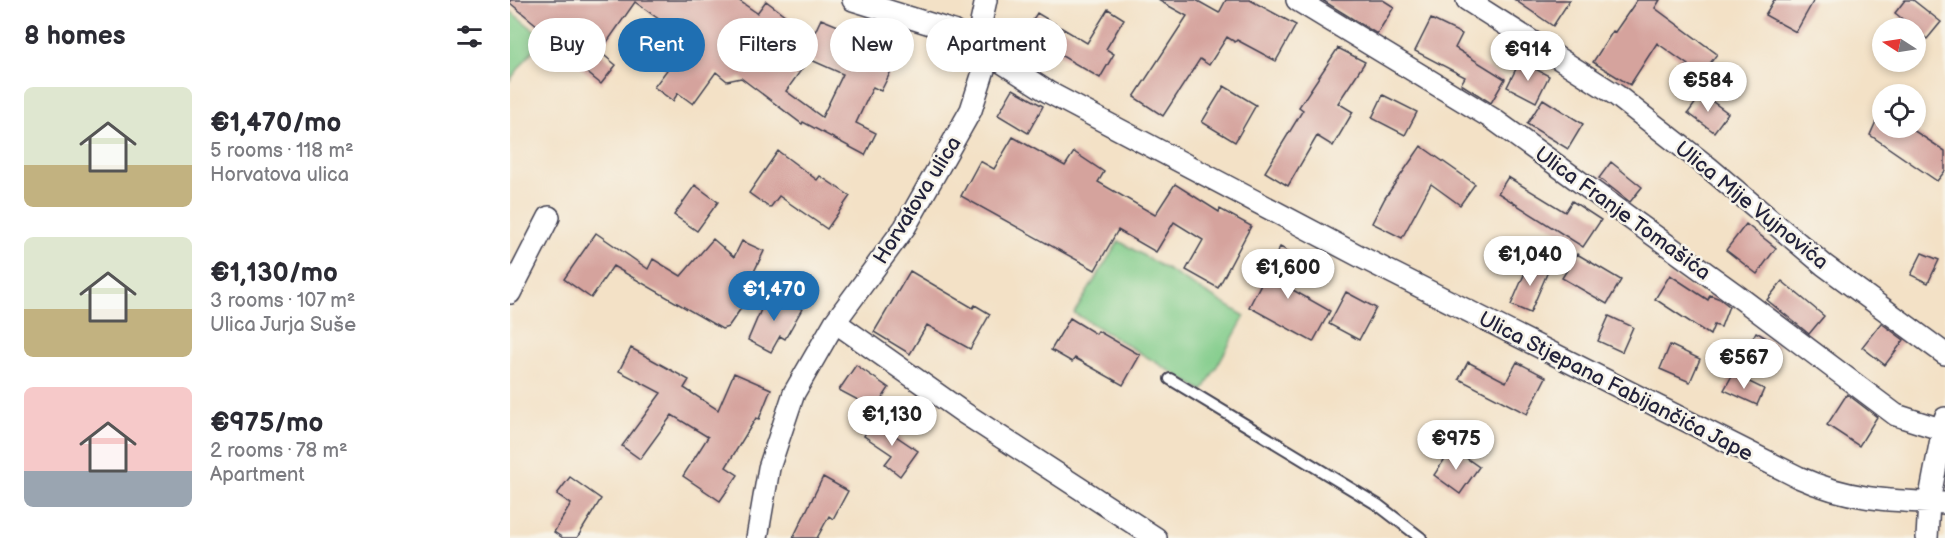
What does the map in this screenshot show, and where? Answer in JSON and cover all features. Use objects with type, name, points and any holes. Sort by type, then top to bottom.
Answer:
[{"type":"street","name":"Ulica Stjepana Fabijančića Jape","points":[[853,0],[926,23]]},
{"type":"street","name":"Horvatova ulica","points":[[985,18],[986,0]]},
{"type":"street","name":"Ulica Franje Tomašića","points":[[1297,0],[1493,119],[1735,294],[1896,415],[1944,424]]},
{"type":"street","name":"Ulica Mije Vujnovića","points":[[1467,0],[1616,95],[1708,167],[1824,265],[1945,354]]},
{"type":"street","name":"Horvatova ulica","points":[[757,538],[769,468],[794,393],[835,322],[905,227],[971,110],[979,72]]},
{"type":"street","name":"Ulica Stjepana Fabijančića Jape","points":[[1017,72],[1048,92],[1342,247],[1798,477],[1839,493],[1860,498],[1937,502]]},
{"type":"street","points":[[510,293],[549,217]]},
{"type":"street","points":[[835,322],[964,413],[1156,538]]},
{"type":"street","points":[[1926,538],[1937,502],[1944,424]]},
{"type":"lane","points":[[1170,379],[1378,505],[1421,538]]},
{"type":"green space","points":[[510,11],[528,25],[528,57],[510,80]]},
{"type":"green space","points":[[1119,241],[1245,316],[1203,391],[1074,313]]},
{"type":"building","points":[[510,0],[738,0],[757,13],[766,1],[789,18],[717,18],[717,72],[800,72],[786,91],[822,117],[843,74],[838,72],[890,72],[881,91],[873,87],[856,123],[876,133],[865,155],[803,122],[802,124],[741,78],[727,81],[716,72],[693,104],[678,93],[673,101],[654,87],[665,72],[705,72],[705,18],[657,18],[635,2],[624,18],[618,18],[618,26],[606,43],[606,18],[528,18],[510,3]]},
{"type":"building","points":[[1158,0],[1196,0],[1219,13],[1226,0],[1250,0],[1296,25],[1276,61],[1227,37],[1209,65],[1200,59],[1163,116],[1134,97],[1187,16]]},
{"type":"building","points":[[1322,0],[1383,0],[1394,7],[1377,34]]},
{"type":"building","points":[[1515,0],[1570,0],[1553,26]]},
{"type":"building","points":[[1637,0],[1660,0],[1655,8],[1717,54],[1687,95],[1673,84],[1688,65],[1657,43],[1630,85],[1593,62]]},
{"type":"building","points":[[1774,0],[1814,0],[1796,32],[1765,15]]},
{"type":"building","points":[[1905,0],[1913,0],[1941,22],[1927,39],[1926,18],[1901,18],[1895,13]]},
{"type":"building","points":[[1108,9],[1124,19],[1106,49],[1114,54],[1100,78],[1067,59],[1067,31],[1087,43]]},
{"type":"building","points":[[1037,13],[1045,18],[1034,18]]},
{"type":"building","points":[[821,19],[830,23],[830,68],[818,63],[818,25]]},
{"type":"building","points":[[1431,19],[1462,34],[1455,48],[1505,79],[1491,103],[1461,84],[1465,77],[1415,51]]},
{"type":"building","points":[[1338,48],[1365,62],[1338,103],[1353,112],[1333,146],[1317,136],[1288,186],[1265,172],[1303,110],[1299,107]]},
{"type":"building","points":[[606,57],[616,65],[601,84],[586,72],[606,72]]},
{"type":"building","points":[[1520,61],[1549,76],[1536,102],[1507,87]]},
{"type":"building","points":[[1224,86],[1256,105],[1235,142],[1202,122]]},
{"type":"building","points":[[1013,89],[1043,106],[1028,133],[998,115]]},
{"type":"building","points":[[1702,94],[1728,113],[1714,132],[1688,113]]},
{"type":"building","points":[[1383,95],[1417,112],[1405,135],[1372,118]]},
{"type":"building","points":[[1543,99],[1583,124],[1568,149],[1527,124]]},
{"type":"building","points":[[1013,137],[1065,166],[1074,152],[1104,172],[1098,182],[1155,215],[1175,184],[1219,212],[1220,209],[1251,226],[1218,288],[1186,270],[1203,240],[1174,222],[1156,252],[1118,230],[1095,270],[961,196],[980,161],[994,169]]},
{"type":"building","points":[[1874,138],[1925,138],[1945,151],[1945,171],[1937,181]]},
{"type":"building","points":[[1421,146],[1475,184],[1460,205],[1431,184],[1402,238],[1372,223],[1385,198]]},
{"type":"building","points":[[778,151],[817,180],[820,176],[850,196],[827,229],[779,196],[770,208],[749,193]]},
{"type":"building","points":[[1611,162],[1642,187],[1630,202],[1599,178]]},
{"type":"building","points":[[1508,177],[1565,212],[1572,201],[1601,220],[1583,247],[1498,193]]},
{"type":"building","points":[[695,185],[718,202],[697,231],[674,215]]},
{"type":"building","points":[[1746,224],[1776,248],[1757,274],[1726,250]]},
{"type":"building","points":[[596,233],[648,269],[653,259],[681,276],[713,239],[734,257],[742,241],[764,251],[750,280],[758,284],[728,327],[722,329],[613,266],[591,298],[564,279]]},
{"type":"building","points":[[1280,247],[1298,256],[1284,285],[1330,311],[1313,342],[1249,307]]},
{"type":"building","points":[[1922,253],[1939,260],[1928,283],[1911,275]]},
{"type":"building","points":[[1577,254],[1621,280],[1607,304],[1562,278]]},
{"type":"building","points":[[1530,261],[1549,269],[1530,313],[1511,305]]},
{"type":"building","points":[[910,271],[973,308],[975,305],[990,314],[970,349],[927,325],[910,354],[874,332]]},
{"type":"building","points":[[1670,275],[1708,300],[1710,295],[1729,306],[1721,327],[1714,325],[1710,335],[1655,299]]},
{"type":"building","points":[[1782,281],[1824,316],[1809,334],[1767,300]]},
{"type":"building","points":[[769,291],[802,309],[785,339],[780,336],[771,352],[748,340]]},
{"type":"building","points":[[1346,292],[1376,308],[1359,340],[1329,324]]},
{"type":"building","points":[[1609,316],[1633,327],[1622,352],[1598,341]]},
{"type":"building","points":[[1070,318],[1096,334],[1098,331],[1140,355],[1123,385],[1075,358],[1072,362],[1051,350]]},
{"type":"building","points":[[1881,323],[1904,340],[1885,365],[1862,347]]},
{"type":"building","points":[[1756,332],[1778,345],[1764,371],[1742,357]]},
{"type":"building","points":[[1670,345],[1700,359],[1690,382],[1660,369]]},
{"type":"building","points":[[631,348],[689,380],[684,388],[718,410],[734,373],[771,389],[759,419],[756,418],[726,467],[738,475],[720,501],[683,476],[708,437],[672,415],[640,459],[622,446],[661,393],[619,371]]},
{"type":"building","points":[[1468,362],[1506,382],[1517,362],[1546,377],[1527,414],[1459,379]]},
{"type":"building","points":[[856,365],[889,388],[875,409],[839,390]]},
{"type":"building","points":[[1733,374],[1764,389],[1757,405],[1724,390]]},
{"type":"building","points":[[1847,394],[1877,417],[1859,446],[1827,425]]},
{"type":"building","points":[[872,420],[918,451],[900,476],[885,464],[892,455],[864,436]]},
{"type":"building","points":[[1452,448],[1479,467],[1460,494],[1434,475]]},
{"type":"building","points":[[570,477],[601,499],[577,538],[563,538],[554,532],[571,504],[557,494]]},
{"type":"building","points":[[823,477],[848,491],[833,519],[829,516],[817,538],[793,538]]}]
